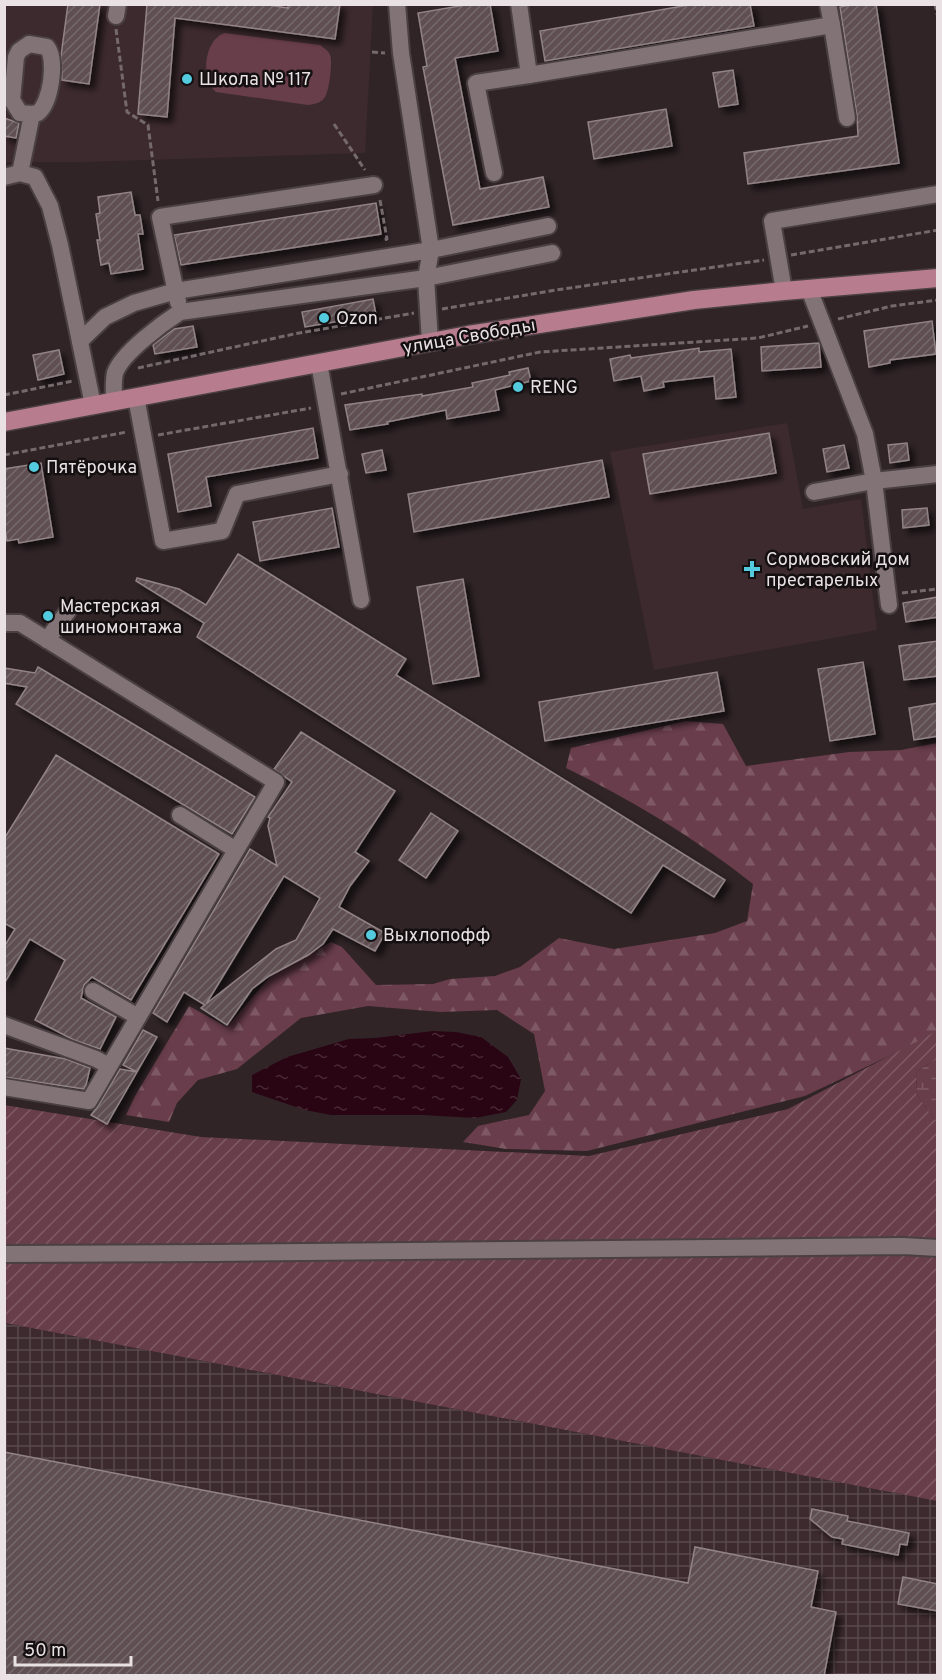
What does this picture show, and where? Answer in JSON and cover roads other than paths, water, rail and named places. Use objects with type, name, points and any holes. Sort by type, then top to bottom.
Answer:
[{"type":"main road","name":"улица Свободы","points":[[4,422],[430,342],[694,300],[938,278]]},
{"type":"street","points":[[398,4],[401,53],[431,250],[426,278],[430,342]]},
{"type":"street","points":[[519,4],[529,75]]},
{"type":"street","points":[[828,4],[847,118]]},
{"type":"street","points":[[494,173],[476,83],[832,25]]},
{"type":"street","points":[[32,114],[12,175],[35,177],[50,206],[93,405]]},
{"type":"street","points":[[180,312],[160,217],[374,185]]},
{"type":"street","points":[[784,291],[772,221],[938,194]]},
{"type":"street","points":[[80,341],[105,317],[134,303],[176,291],[431,250],[548,226]]},
{"type":"street","points":[[114,401],[116,373],[124,360],[156,328],[180,312],[426,278],[552,253]]},
{"type":"street","points":[[809,289],[865,434],[874,482],[889,600]]},
{"type":"street","points":[[319,363],[361,600]]},
{"type":"street","points":[[136,397],[164,541],[222,531],[237,494],[340,474]]},
{"type":"street","points":[[814,492],[938,474]]},
{"type":"street","points":[[47,640],[68,611]]},
{"type":"street","points":[[4,623],[20,623],[276,782],[89,1101],[4,1087]]},
{"type":"street","points":[[180,815],[237,850]]},
{"type":"street","points":[[93,991],[138,1017]]},
{"type":"street","points":[[4,1025],[109,1066]]},
{"type":"street","points":[[4,1254],[903,1246],[938,1248]]},
{"type":"water","points":[[433,1031],[456,1032],[481,1037],[508,1057],[521,1079],[517,1100],[506,1112],[475,1118],[422,1115],[331,1115],[305,1110],[252,1092],[252,1075],[287,1057],[349,1039]]},
{"type":"place","name":"Школа № 117","points":[[187,79]]},
{"type":"place","name":"Ozon","points":[[324,318]]},
{"type":"place","name":"RENG","points":[[518,387]]},
{"type":"place","name":"Пятёрочка","points":[[34,467]]},
{"type":"place","name":"Сормовский дом престарелых","points":[[752,569]]},
{"type":"place","name":"Мастерская шиномонтажа","points":[[48,616]]},
{"type":"place","name":"Выхлопофф","points":[[371,935]]}]
